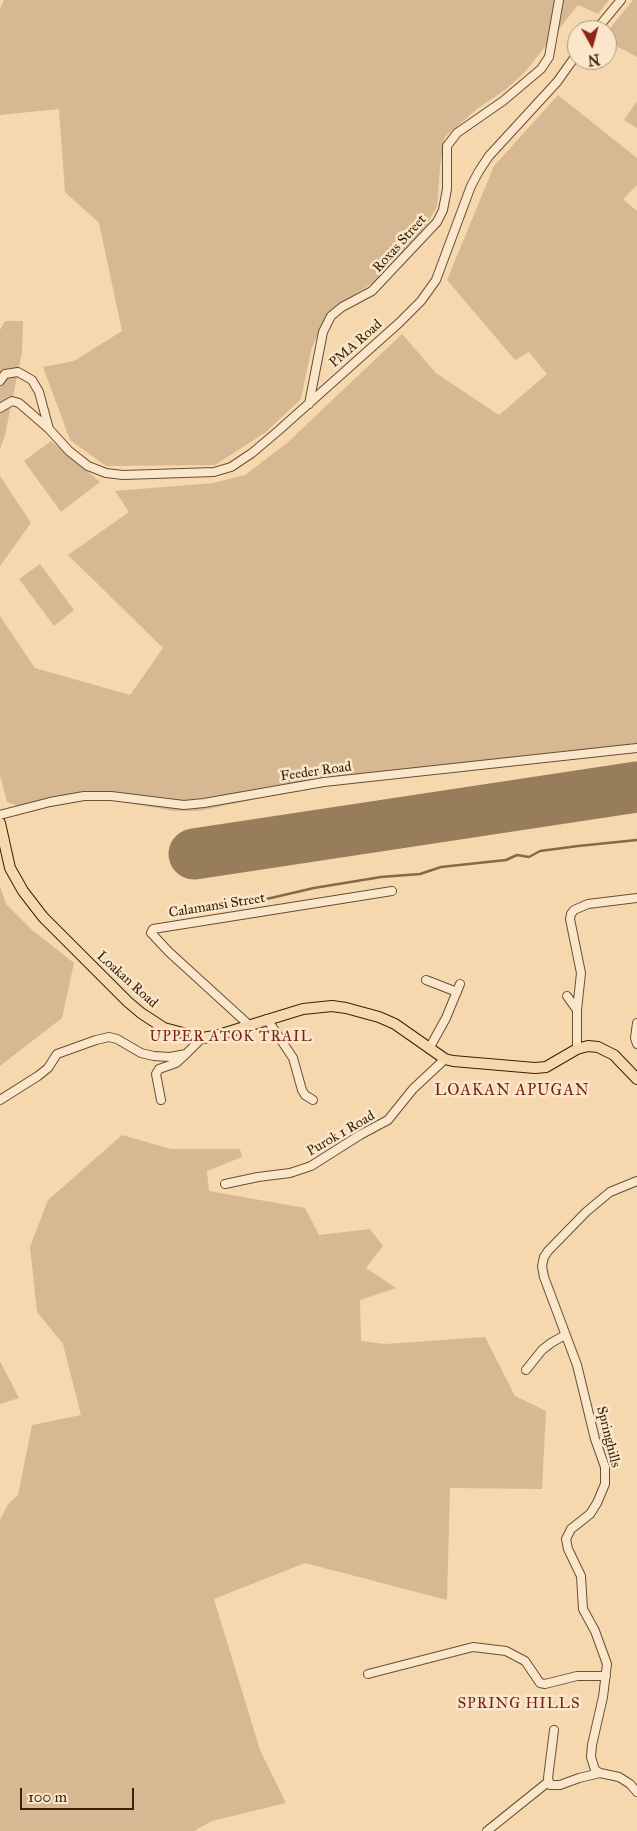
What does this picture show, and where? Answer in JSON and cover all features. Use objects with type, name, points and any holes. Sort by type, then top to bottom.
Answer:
[{"type":"main road","name":"Loakan Road","points":[[0,823],[10,868],[23,890],[43,917],[100,975],[141,1013],[164,1028],[202,1038],[215,1036],[309,1008],[332,1006],[378,1017],[395,1024],[445,1059]]},
{"type":"main road","points":[[445,1059],[535,1068],[546,1067],[577,1049],[588,1046],[601,1048],[614,1055],[637,1079]]},
{"type":"street","name":"Roxas Street","points":[[309,404],[323,332],[331,316],[372,291],[437,222],[443,210],[447,189],[447,146],[457,133],[503,101],[541,69],[549,57],[559,0]]},
{"type":"street","points":[[604,20],[621,0]]},
{"type":"street","name":"PMA Road","points":[[0,408],[12,401],[19,403],[88,466],[106,474],[214,472],[231,467],[252,453],[309,404],[399,324],[421,301],[436,280],[471,186],[479,171],[489,156],[557,82],[567,68]]},
{"type":"street","name":"PMA Road","points":[[0,381],[5,374],[18,372],[32,380],[39,392],[49,429]]},
{"type":"street","name":"Feeder Road","points":[[0,815],[50,802],[84,796],[111,796],[184,805],[324,782],[637,748]]},
{"type":"street","name":"Calamansi Street","points":[[249,1025],[169,952],[154,936],[152,933],[153,929],[392,891]]},
{"type":"street","points":[[577,1049],[577,1010],[581,973],[570,919],[571,914],[574,910],[588,904],[637,898]]},
{"type":"street","points":[[426,980],[457,992]]},
{"type":"street","points":[[430,1047],[446,1018],[460,984]]},
{"type":"street","points":[[567,996],[577,1010]]},
{"type":"street","points":[[267,1019],[293,1058],[302,1090],[305,1095],[313,1100]]},
{"type":"street","points":[[637,1023],[637,1044]]},
{"type":"street","points":[[0,1100],[48,1068],[57,1054],[96,1040],[109,1037],[117,1039],[141,1053],[154,1056],[186,1054]]},
{"type":"street","points":[[160,1100],[156,1074],[160,1069],[176,1063],[202,1038]]},
{"type":"street","name":"Purok 1 Road","points":[[225,1184],[295,1172],[311,1166],[388,1120],[413,1089],[445,1059]]},
{"type":"street","name":"Springhills","points":[[600,1773],[595,1770],[591,1757],[603,1697],[607,1664],[595,1631],[583,1609],[581,1576],[568,1549],[566,1539],[570,1530],[590,1514],[596,1503],[605,1484],[605,1467],[595,1439],[577,1365],[544,1277],[542,1266],[544,1257],[555,1242],[604,1196],[637,1181]]},
{"type":"street","points":[[526,1370],[542,1350],[566,1335]]},
{"type":"street","points":[[368,1674],[472,1647],[506,1651],[525,1661],[540,1683],[545,1684],[577,1676],[606,1676]]},
{"type":"street","points":[[487,1831],[548,1782],[549,1759],[554,1730]]},
{"type":"street","points":[[548,1782],[552,1786],[560,1785],[600,1773],[619,1776],[637,1792]]},
{"type":"shaded area","points":[[4,0],[609,0],[598,14],[578,5],[525,72],[505,90],[477,109],[445,137],[440,167],[437,207],[425,227],[376,281],[347,299],[325,317],[311,350],[301,399],[266,432],[215,465],[106,466],[70,440],[43,367],[74,361],[122,331],[99,223],[65,192],[59,109],[0,115],[0,9]]},
{"type":"shaded area","points":[[633,0],[637,0],[637,57],[617,46],[617,20]]},
{"type":"shaded area","points":[[558,95],[637,158],[637,185],[623,199],[637,211],[637,753],[320,786],[198,811],[174,811],[106,799],[75,801],[29,810],[7,802],[0,775],[0,616],[35,668],[130,695],[163,648],[68,555],[129,512],[115,491],[213,483],[245,475],[287,443],[402,334],[436,373],[499,415],[547,374],[529,352],[515,360],[447,280],[494,166]]},
{"type":"shaded area","points":[[637,101],[637,128],[624,120]]},
{"type":"shaded area","points":[[5,321],[23,321],[22,352],[5,435],[0,449],[0,330]]},
{"type":"shaded area","points":[[51,441],[100,482],[61,512],[24,461]]},
{"type":"shaded area","points":[[0,476],[31,523],[0,566]]},
{"type":"shaded area","points":[[40,564],[74,610],[54,626],[19,579]]},
{"type":"shaded area","points":[[0,886],[6,904],[31,929],[74,963],[62,1018],[0,1066]]},
{"type":"shaded area","points":[[122,1135],[171,1149],[240,1149],[242,1157],[207,1171],[209,1191],[305,1208],[319,1235],[370,1229],[383,1246],[366,1268],[396,1288],[360,1300],[361,1341],[385,1344],[485,1337],[515,1396],[546,1411],[542,1489],[450,1488],[447,1600],[305,1563],[214,1599],[260,1750],[286,1803],[212,1821],[194,1831],[0,1831],[0,1520],[8,1504],[18,1495],[32,1425],[81,1415],[63,1344],[37,1312],[30,1247],[48,1200]]},
{"type":"shaded area","points":[[0,1361],[19,1398],[0,1404]]},
{"type":"waterway","points":[[209,910],[245,904],[314,888],[381,877],[420,874],[441,867],[506,860],[517,855],[529,857],[540,851],[637,840]]},
{"type":"runway","points":[[194,854],[637,787]]},
{"type":"district","name":"UPPER ATOK TRAIL","points":[[231,1037]]},
{"type":"district","name":"LOAKAN APUGAN","points":[[512,1091]]},
{"type":"district","name":"SPRING HILLS","points":[[519,1704]]}]
